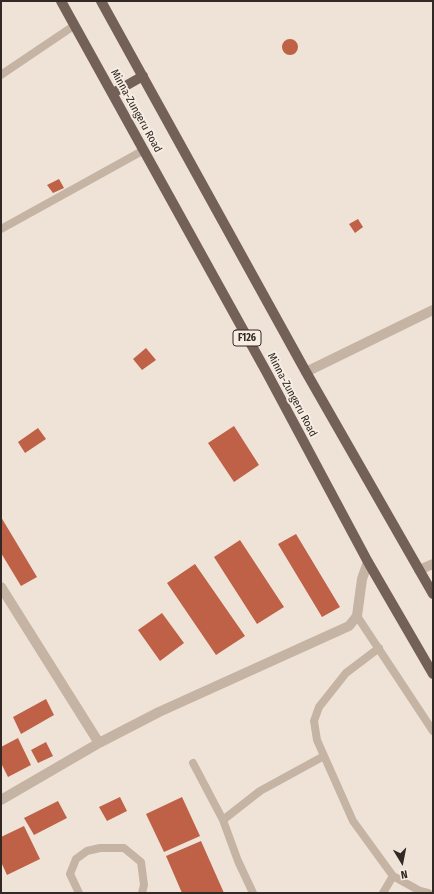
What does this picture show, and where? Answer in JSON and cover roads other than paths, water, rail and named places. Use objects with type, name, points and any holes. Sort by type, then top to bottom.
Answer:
[{"type":"main road","name":"Minna-Zungeru Road","points":[[61,1],[113,93],[368,562],[433,674]]},
{"type":"main road","name":"Minna-Zungeru Road","points":[[101,1],[306,372],[433,594]]},
{"type":"main road","points":[[113,93],[143,76]]},
{"type":"street","points":[[306,372],[433,310]]},
{"type":"street","points":[[1,800],[99,743],[159,712],[349,626],[358,616],[362,579],[368,562]]},
{"type":"street","points":[[419,570],[433,564]]},
{"type":"street","points":[[1,587],[99,743]]},
{"type":"lane","points":[[1,74],[75,25]]},
{"type":"lane","points":[[1,229],[144,150]]},
{"type":"lane","points":[[358,616],[433,731]]},
{"type":"lane","points":[[379,648],[346,673],[319,707],[314,721],[317,740],[353,821],[393,876],[420,891],[428,893]]},
{"type":"lane","points":[[223,820],[260,791],[324,756]]},
{"type":"lane","points":[[193,763],[223,820],[238,861],[253,893]]},
{"type":"lane","points":[[79,893],[70,874],[76,859],[87,851],[100,848],[124,848],[141,862],[144,885],[142,893]]},
{"type":"lane","points":[[384,893],[393,876]]}]
